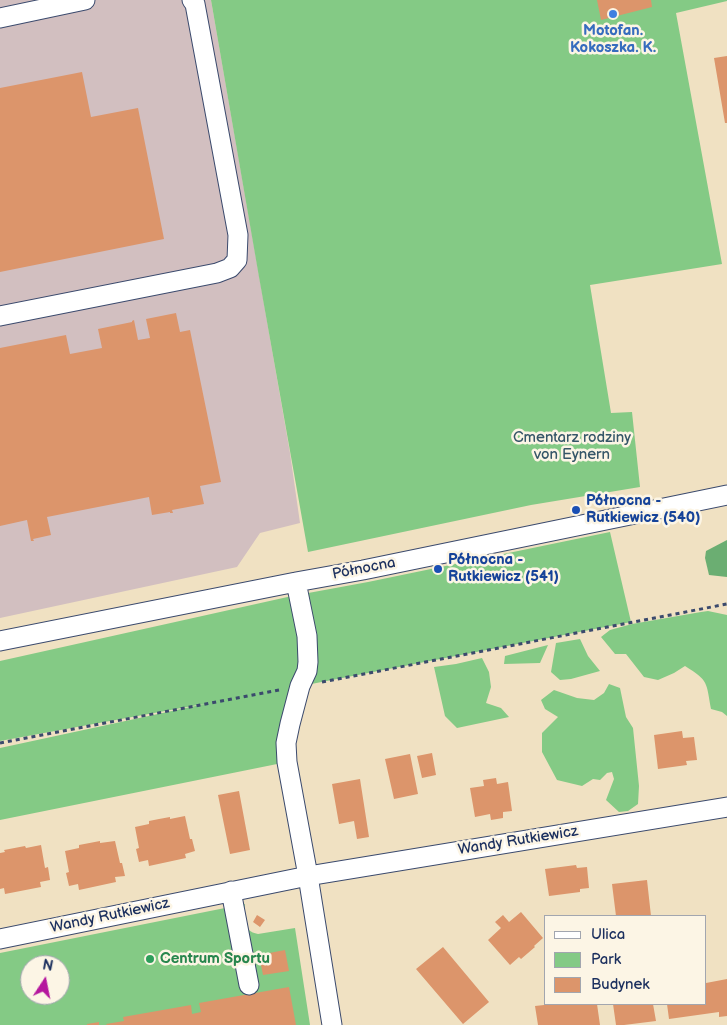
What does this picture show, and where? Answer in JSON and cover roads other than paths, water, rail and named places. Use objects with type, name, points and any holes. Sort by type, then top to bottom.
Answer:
[{"type":"street","points":[[0,18],[85,0]]},
{"type":"street","points":[[0,316],[217,273],[230,268],[237,260],[238,235],[195,4],[192,0]]},
{"type":"street","name":"Północna","points":[[0,641],[364,570],[727,495]]},
{"type":"street","points":[[296,582],[307,636],[307,671],[300,686],[290,724],[286,743],[287,762],[332,1025]]},
{"type":"street","name":"Wandy Rutkiewicz","points":[[0,939],[308,876],[727,807]]},
{"type":"street","points":[[231,891],[249,985]]},
{"type":"place","name":"Motofan. Kokoszka. K.","points":[[613,14]]},
{"type":"place","name":"Północna - Rutkiewicz (540)","points":[[576,510]]},
{"type":"place","name":"Północna - Rutkiewicz (541)","points":[[438,569]]},
{"type":"place","name":"Centrum Sportu","points":[[150,959]]},
{"type":"park label","name":"Cmentarz rodziny von Eynern","points":[[572,446]]}]
